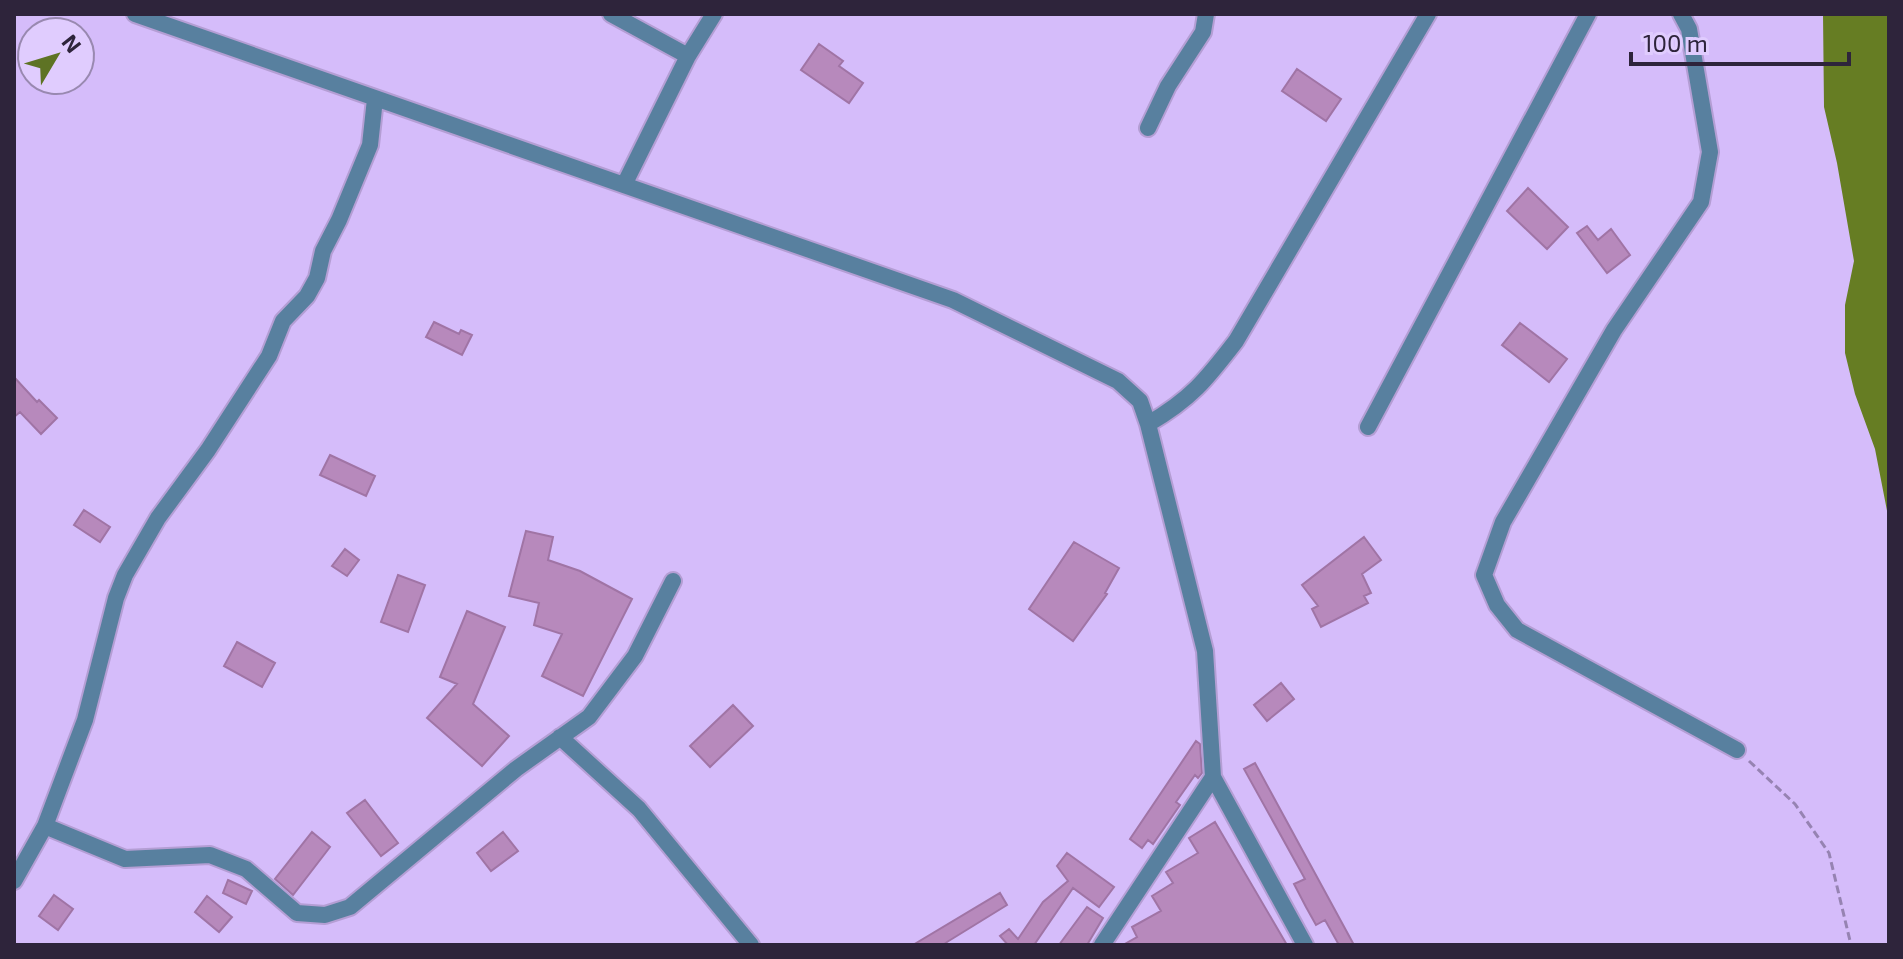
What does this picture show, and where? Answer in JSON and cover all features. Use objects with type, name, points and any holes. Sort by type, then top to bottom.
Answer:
[{"type":"street","points":[[135,14],[953,300],[1118,381],[1140,401],[1148,424],[1205,651],[1213,777],[1305,945]]},
{"type":"street","points":[[611,14],[688,56]]},
{"type":"street","points":[[624,185],[688,56],[714,14]]},
{"type":"street","points":[[1148,128],[1168,86],[1203,32],[1206,14]]},
{"type":"street","points":[[1148,424],[1170,412],[1200,388],[1236,341],[1428,14]]},
{"type":"street","points":[[1368,427],[1588,14]]},
{"type":"street","points":[[1681,14],[1689,29],[1710,152],[1701,202],[1614,330],[1503,522],[1484,575],[1497,605],[1517,630],[1737,750]]},
{"type":"street","points":[[14,881],[45,826],[85,720],[116,598],[125,575],[158,518],[208,450],[269,356],[283,321],[307,296],[317,278],[323,251],[370,145],[375,99]]},
{"type":"street","points":[[45,826],[125,859],[210,855],[246,869],[297,913],[325,915],[350,907],[516,769],[589,717],[635,656],[673,581]]},
{"type":"street","points":[[560,737],[639,809],[751,945]]},
{"type":"street","points":[[1102,945],[1213,777]]},
{"type":"path","points":[[1737,750],[1795,804],[1829,853],[1851,945]]},
{"type":"shaded area","points":[[1823,14],[1889,14],[1889,521],[1875,449],[1855,394],[1845,353],[1845,305],[1854,261],[1824,107]]},
{"type":"building","points":[[819,44],[843,61],[839,66],[863,83],[849,103],[801,70]]},
{"type":"building","points":[[1297,69],[1341,99],[1326,121],[1282,91]]},
{"type":"building","points":[[1528,188],[1568,227],[1547,249],[1507,211]]},
{"type":"building","points":[[1587,226],[1598,240],[1611,229],[1630,255],[1607,273],[1577,233]]},
{"type":"building","points":[[434,322],[459,334],[461,330],[472,335],[462,355],[426,337]]},
{"type":"building","points":[[1520,323],[1567,359],[1549,382],[1502,345]]},
{"type":"building","points":[[14,377],[57,418],[41,434],[20,412],[14,417]]},
{"type":"building","points":[[330,455],[375,476],[366,496],[320,475]]},
{"type":"building","points":[[84,510],[110,527],[100,542],[74,525]]},
{"type":"building","points":[[526,531],[553,537],[548,560],[580,571],[632,599],[583,696],[542,676],[562,634],[534,625],[539,603],[509,596]]},
{"type":"building","points":[[1364,537],[1381,560],[1362,574],[1371,593],[1364,596],[1368,603],[1321,627],[1312,609],[1318,606],[1302,585]]},
{"type":"building","points":[[1074,542],[1119,568],[1107,594],[1073,641],[1029,609]]},
{"type":"building","points":[[345,549],[359,560],[347,576],[332,566]]},
{"type":"building","points":[[398,575],[425,585],[408,632],[381,622]]},
{"type":"building","points":[[467,611],[505,627],[473,704],[509,736],[482,766],[427,718],[457,684],[440,677]]},
{"type":"building","points":[[237,642],[275,663],[262,687],[224,666]]},
{"type":"building","points":[[1281,683],[1294,699],[1267,721],[1254,705]]},
{"type":"building","points":[[733,705],[753,726],[710,767],[690,746]]},
{"type":"building","points":[[1196,741],[1200,744],[1202,773],[1198,778],[1195,775],[1176,802],[1180,805],[1153,844],[1148,840],[1142,848],[1130,839]]},
{"type":"building","points":[[1255,763],[1354,945],[1339,945],[1325,920],[1316,925],[1306,907],[1294,884],[1305,879],[1244,769]]},
{"type":"building","points":[[365,800],[398,843],[381,856],[347,813]]},
{"type":"building","points":[[1215,822],[1287,945],[1123,945],[1137,937],[1132,927],[1161,911],[1152,896],[1173,883],[1166,872],[1198,853],[1189,838]]},
{"type":"building","points":[[312,832],[330,847],[293,895],[275,879]]},
{"type":"building","points":[[503,832],[518,851],[491,871],[477,853]]},
{"type":"building","points":[[1067,853],[1114,887],[1099,907],[1073,888],[1034,945],[1008,945],[1000,936],[1009,929],[1018,939],[1043,902],[1068,881],[1057,866]]},
{"type":"building","points":[[228,880],[252,891],[246,904],[223,893]]},
{"type":"building","points":[[1000,893],[1007,905],[943,945],[913,945]]},
{"type":"building","points":[[54,895],[73,909],[58,930],[39,916]]},
{"type":"building","points":[[207,896],[232,917],[219,932],[195,912]]},
{"type":"building","points":[[1087,907],[1103,918],[1087,945],[1059,945]]}]
